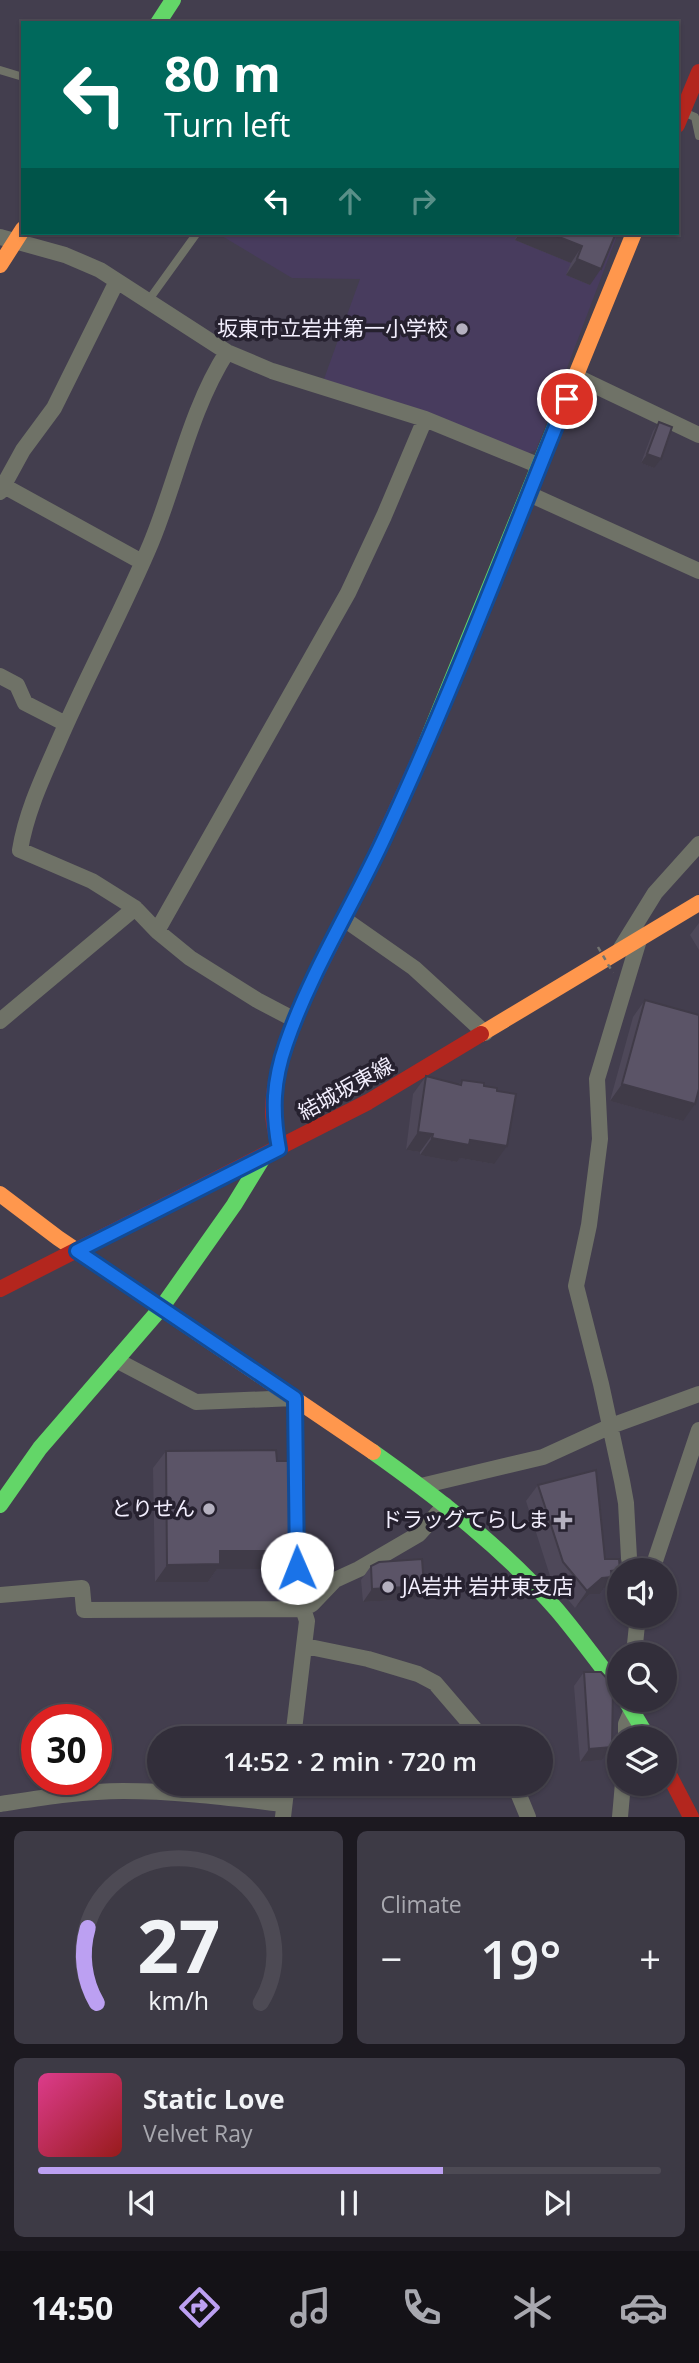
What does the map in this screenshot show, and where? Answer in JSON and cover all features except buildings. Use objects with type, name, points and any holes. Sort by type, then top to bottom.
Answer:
[{"type":"main road","points":[[159,21],[173,0]]},
{"type":"main road","points":[[683,117],[699,72]]},
{"type":"main road","points":[[0,1505],[40,1448],[162,1307],[272,1152],[276,1088],[285,1046],[295,1020],[385,836],[422,752],[633,235]]},
{"type":"main road","points":[[0,265],[13,236]]},
{"type":"main road","name":"結城坂東線","points":[[0,1289],[368,1102],[699,903]]},
{"type":"main road","points":[[0,1194],[77,1251],[421,1486],[517,1569],[557,1611],[607,1674]]},
{"type":"main road","points":[[677,1790],[691,1817]]},
{"type":"street","points":[[13,236],[100,270],[227,352],[272,371],[425,419],[540,466]]},
{"type":"street","points":[[117,281],[54,408],[23,450],[2,489],[142,562]]},
{"type":"street","points":[[227,352],[217,367],[186,441],[169,499],[142,562],[66,724],[24,824],[20,850],[92,881],[135,908],[157,931],[190,958],[295,1020]]},
{"type":"street","points":[[576,377],[699,435]]},
{"type":"street","points":[[157,931],[348,593],[425,419]]},
{"type":"street","points":[[529,494],[699,571]]},
{"type":"street","points":[[0,676],[17,685],[25,703],[66,724]]},
{"type":"street","points":[[618,953],[655,892],[699,844]]},
{"type":"street","points":[[0,1021],[135,908]]},
{"type":"street","points":[[344,919],[414,968],[485,1033]]},
{"type":"street","points":[[629,1558],[626,1503],[611,1426],[576,1286],[589,1225],[600,1139],[597,1079],[639,940]]},
{"type":"street","points":[[116,1360],[196,1402],[295,1398],[298,1592],[307,1621],[295,1726]]},
{"type":"street","points":[[421,1486],[543,1457],[697,1391]]},
{"type":"street","points":[[656,1558],[699,1430]]},
{"type":"street","points":[[0,1595],[82,1588],[84,1610],[303,1609],[312,1604],[335,1580],[419,1534],[445,1505]]},
{"type":"street","points":[[306,1646],[368,1659],[418,1674],[435,1683],[472,1726]]},
{"type":"street","points":[[0,1804],[122,1791],[194,1794],[283,1811]]},
{"type":"street","points":[[519,1796],[528,1817]]},
{"type":"street","points":[[620,1817],[622,1796]]},
{"type":"lane","points":[[0,70],[21,76]]},
{"type":"lane","points":[[683,117],[699,117]]},
{"type":"lane","points":[[683,117],[695,117],[699,136]]},
{"type":"lane","points":[[148,301],[196,235]]},
{"type":"path","points":[[598,947],[612,973]]},
{"type":"shaded area","name":"坂東市立岩井第一小学校","points":[[220,235],[617,235],[536,450],[526,454],[324,379],[360,279],[292,278]]},
{"type":"traffic: fast","points":[[159,21],[173,0]]},
{"type":"traffic: fast","points":[[424,748],[563,407]]},
{"type":"traffic: fast","points":[[0,1505],[40,1448],[162,1307],[234,1205],[264,1156]]},
{"type":"traffic: fast","points":[[373,1452],[493,1545],[557,1610],[607,1674]]},
{"type":"traffic: fast","points":[[633,1712],[641,1726]]},
{"type":"traffic: slow","points":[[0,265],[21,232]]},
{"type":"traffic: slow","points":[[563,407],[633,235]]},
{"type":"traffic: slow","points":[[481,1034],[699,903]]},
{"type":"traffic: slow","points":[[0,1194],[58,1238],[373,1452]]},
{"type":"traffic: jam","points":[[679,120],[699,72]]},
{"type":"traffic: jam","points":[[279,1149],[273,1117],[275,1085],[291,1030],[424,748]]},
{"type":"traffic: jam","points":[[0,1289],[368,1102],[481,1034]]},
{"type":"traffic: jam","points":[[677,1790],[691,1817]]},
{"type":"place","name":"坂東市立岩井第一小学校","points":[[462,329]]},
{"type":"place","name":"とりせん","points":[[209,1509]]},
{"type":"place","name":"ドラッグてらしま","points":[[563,1520]]},
{"type":"place","name":"JA岩井 岩井東支店","points":[[388,1587]]},
{"type":"route","points":[[297,1568],[295,1398],[77,1251],[279,1149],[274,1108],[285,1046],[295,1020],[385,836],[427,740],[567,399]]}]
